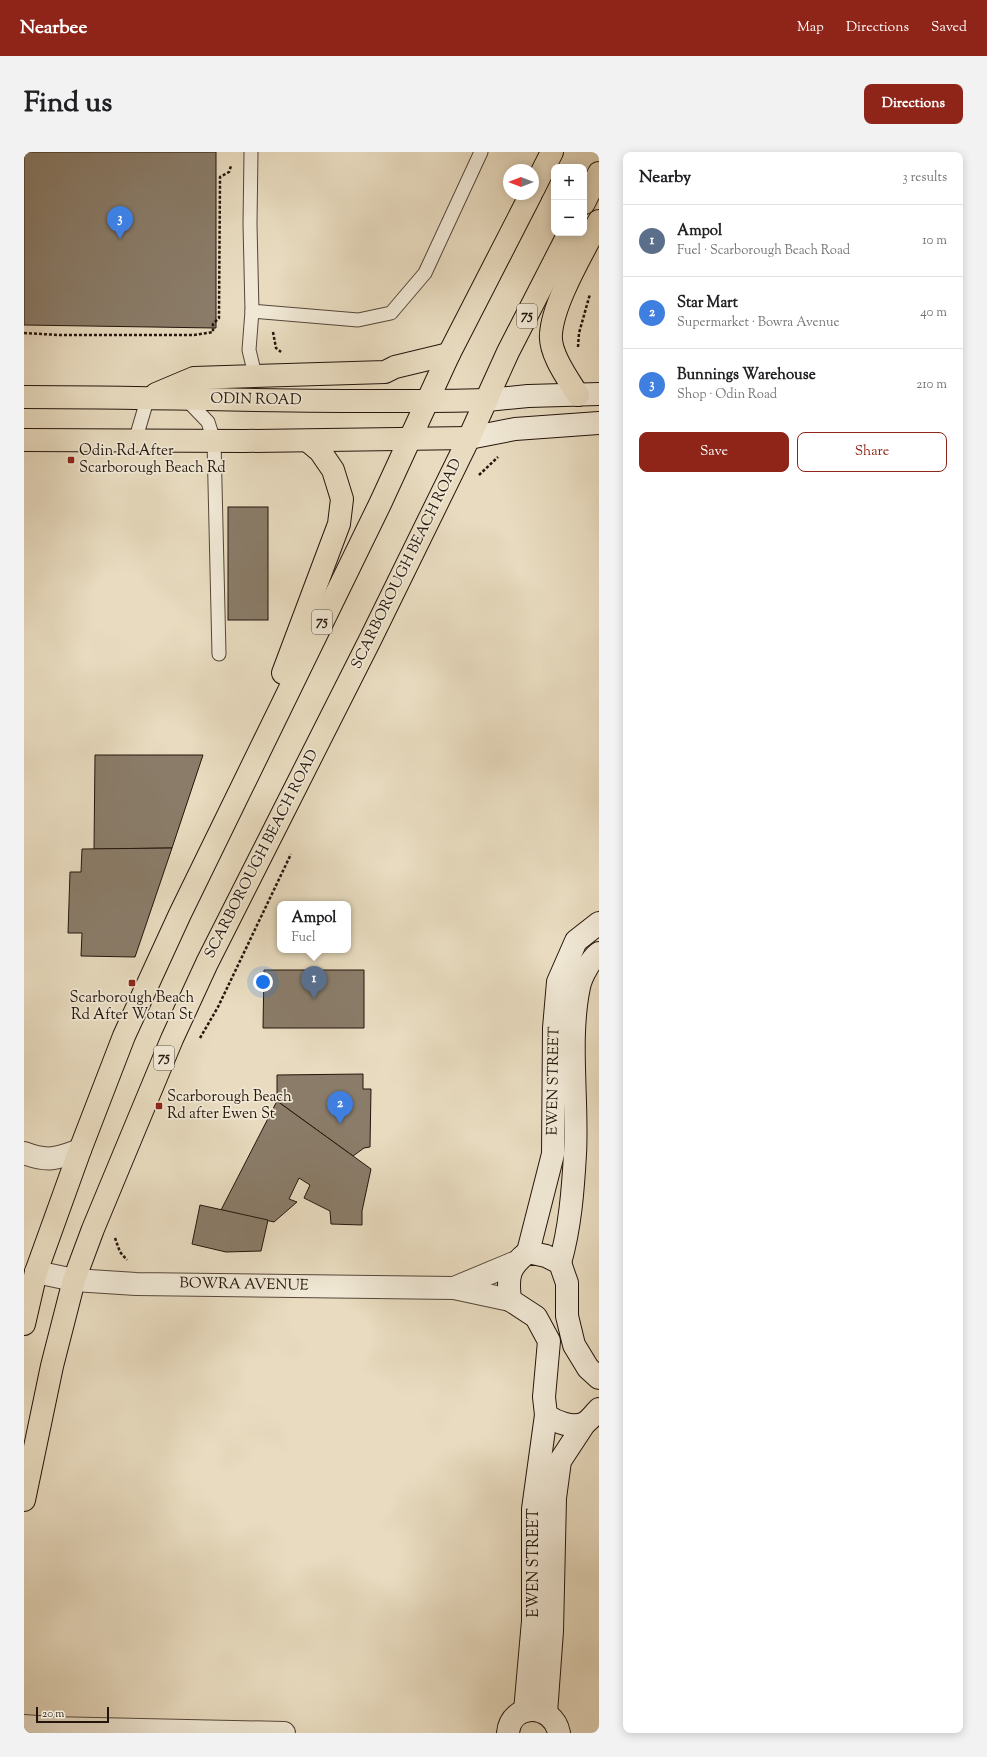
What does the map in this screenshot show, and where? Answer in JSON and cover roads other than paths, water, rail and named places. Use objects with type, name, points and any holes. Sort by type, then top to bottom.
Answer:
[{"type":"main road","points":[[539,178],[552,152]]},
{"type":"main road","points":[[586,200],[599,173]]},
{"type":"main road","name":"75","points":[[24,1324],[36,1272],[80,1150],[124,1036],[180,914],[428,401],[449,354],[528,200]]},
{"type":"main road","points":[[589,394],[558,362],[550,335],[558,304],[599,221]]},
{"type":"main road","name":"SCARBOROUGH BEACH ROAD","points":[[24,1500],[52,1366],[74,1280],[92,1229],[172,1039],[207,963],[370,640],[469,438],[508,352],[567,236]]},
{"type":"main road","points":[[148,397],[194,378],[385,372],[394,367],[449,354]]},
{"type":"main road","points":[[487,400],[528,396],[589,394]]},
{"type":"main road","name":"ODIN ROAD","points":[[24,397],[148,397],[366,402],[487,400]]},
{"type":"main road","points":[[24,440],[308,441],[469,438],[515,429],[599,423]]},
{"type":"main road","points":[[233,805],[339,524],[342,499],[333,470],[320,451],[308,441]]},
{"type":"main road","name":"EWEN STREET","points":[[535,1712],[533,1509],[546,1415],[544,1397],[549,1341],[536,1317],[510,1300],[508,1283],[521,1257],[553,1154],[554,1028],[558,982],[576,941],[599,923]]},
{"type":"main road","name":"EWEN STREET","points":[[560,1263],[566,1241],[575,1154],[575,1025],[579,985],[594,957],[599,953]]},
{"type":"main road","points":[[24,1153],[54,1160],[80,1150]]},
{"type":"main road","points":[[521,1257],[546,1256],[560,1263],[567,1283],[567,1316],[574,1345],[588,1368],[599,1378]]},
{"type":"main road","name":"BOWRA AVENUE","points":[[454,1288],[521,1257]]},
{"type":"main road","name":"BOWRA AVENUE","points":[[36,1272],[74,1280],[136,1284],[454,1288],[510,1300]]},
{"type":"main road","name":"EWEN STREET","points":[[546,1415],[555,1421],[566,1425],[592,1416]]},
{"type":"main road","name":"EWEN STREET","points":[[535,1712],[552,1630],[555,1498],[560,1461],[592,1416]]},
{"type":"main road","points":[[508,1733],[512,1721],[535,1712],[556,1724],[559,1733]]},
{"type":"main road","points":[[24,1726],[50,1728],[284,1733]]},
{"type":"lane","points":[[251,152],[250,232],[252,311],[249,350],[255,375]]},
{"type":"lane","points":[[252,311],[358,320],[391,313],[425,273],[481,152]]},
{"type":"lane","points":[[135,441],[148,397]]},
{"type":"lane","points":[[185,398],[208,422],[214,441],[219,654]]},
{"type":"place","name":"Bunnings Warehouse","points":[[120,239]]},
{"type":"place","name":"Odin Rd After Scarborough Beach Rd","points":[[71,460]]},
{"type":"place","name":"Scarborough Beach Rd After Wotan St","points":[[132,983]]},
{"type":"place","name":"Ampol","points":[[314,999]]},
{"type":"place","name":"Scarborough Beach Rd after Ewen St","points":[[159,1106]]},
{"type":"place","name":"Star Mart","points":[[340,1124]]}]
